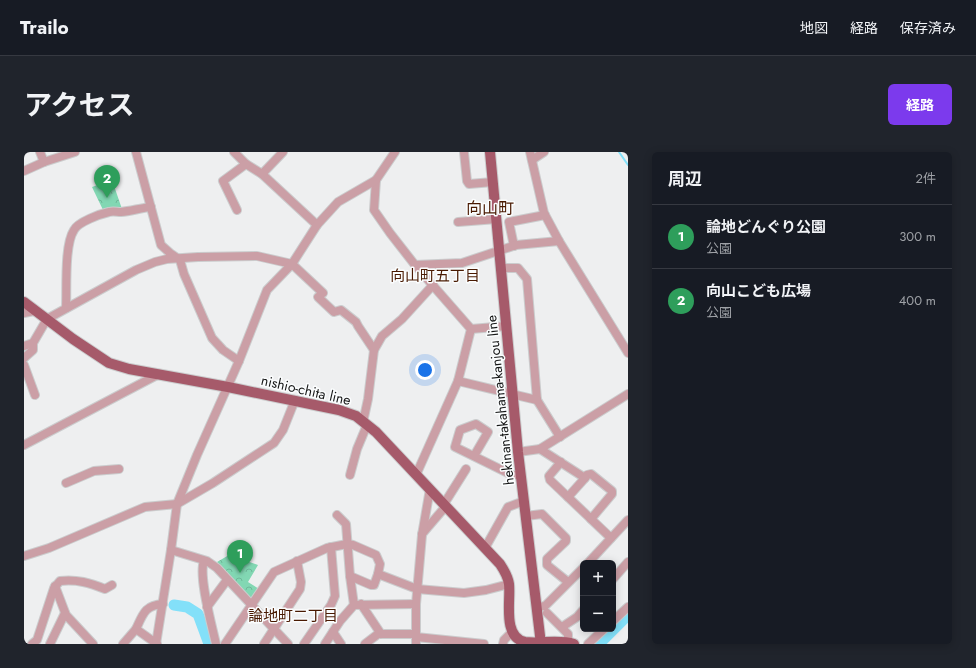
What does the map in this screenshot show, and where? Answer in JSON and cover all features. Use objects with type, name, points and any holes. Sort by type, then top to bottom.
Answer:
[{"type":"main road","name":"hekinan-takahama-kanjou line","points":[[490,152],[518,452],[541,643]]},
{"type":"main road","name":"nishio-chita line","points":[[24,302],[29,312],[47,319],[73,339],[109,363],[129,369],[295,400],[347,412],[356,416],[376,432],[500,564],[505,572],[509,584],[509,617],[512,632]]},
{"type":"main road","points":[[512,632],[519,640],[526,642],[571,643]]},
{"type":"street","points":[[40,152],[44,162]]},
{"type":"street","points":[[24,171],[44,162],[76,152]]},
{"type":"street","points":[[136,152],[161,245],[180,260],[184,274],[212,338],[223,350],[239,360]]},
{"type":"street","points":[[234,152],[246,164],[262,174],[317,225]]},
{"type":"street","points":[[262,174],[283,152]]},
{"type":"street","points":[[136,629],[156,644],[177,504],[197,455],[228,387],[267,290],[292,264],[317,225],[338,202],[376,180],[395,152]]},
{"type":"street","points":[[464,152],[467,181],[469,184],[493,182]]},
{"type":"street","points":[[544,152],[531,156],[545,215],[559,242],[628,352]]},
{"type":"street","points":[[237,210],[223,181],[246,164]]},
{"type":"street","points":[[376,180],[374,210],[390,233],[416,265],[471,328]]},
{"type":"street","points":[[66,308],[67,264],[71,236],[74,228],[90,218],[110,211],[119,212],[151,207]]},
{"type":"street","points":[[514,246],[509,222],[545,215]]},
{"type":"street","points":[[458,222],[497,219]]},
{"type":"street","points":[[416,265],[462,263],[514,246],[559,242]]},
{"type":"street","points":[[24,358],[33,350],[33,343],[47,319],[136,270],[155,262],[166,259],[180,260],[198,257],[257,256],[292,264],[323,293],[318,298],[334,312],[341,310],[356,322],[374,350]]},
{"type":"street","points":[[501,268],[518,268],[526,279],[537,400],[560,436]]},
{"type":"street","points":[[350,475],[365,423],[374,350],[382,336],[402,319],[433,285]]},
{"type":"street","points":[[471,328],[507,326]]},
{"type":"street","points":[[416,475],[458,381],[471,328]]},
{"type":"street","points":[[24,346],[33,343]]},
{"type":"street","points":[[24,365],[35,395]]},
{"type":"street","points":[[24,445],[159,374]]},
{"type":"street","points":[[458,381],[537,400]]},
{"type":"street","points":[[518,452],[540,449],[628,394]]},
{"type":"street","points":[[24,556],[49,548],[145,507],[177,504],[213,483],[274,443],[283,430],[295,400]]},
{"type":"street","points":[[540,449],[585,478]]},
{"type":"street","points":[[474,456],[512,475],[521,475]]},
{"type":"street","points":[[561,462],[549,476],[550,480],[611,538]]},
{"type":"street","points":[[66,483],[94,471],[119,468]]},
{"type":"street","points":[[422,535],[445,505],[466,469]]},
{"type":"street","points":[[568,497],[587,475],[591,474],[612,491],[612,494],[591,519]]},
{"type":"street","points":[[416,638],[416,604],[422,535],[430,489]]},
{"type":"street","points":[[485,548],[508,507],[524,501]]},
{"type":"street","points":[[526,516],[542,514],[566,538],[566,541],[547,559],[547,565],[568,582]]},
{"type":"street","points":[[337,516],[346,524],[350,576],[358,604],[381,634]]},
{"type":"street","points":[[591,560],[628,520]]},
{"type":"street","points":[[224,644],[274,572],[331,547],[347,544],[376,555],[380,564],[374,585],[350,576]]},
{"type":"street","points":[[304,644],[331,605],[335,596],[331,547]]},
{"type":"street","points":[[171,550],[204,560],[217,568],[288,644]]},
{"type":"street","points":[[204,560],[202,570],[207,607],[216,644]]},
{"type":"street","points":[[264,644],[300,589],[301,582],[297,561]]},
{"type":"street","points":[[616,576],[628,562]]},
{"type":"street","points":[[537,607],[546,606],[580,571]]},
{"type":"street","points":[[378,574],[417,589],[464,593],[486,590],[509,584]]},
{"type":"street","points":[[32,644],[37,640],[55,586],[60,581],[69,580],[89,582],[105,589],[112,585]]},
{"type":"street","points":[[207,607],[227,580]]},
{"type":"street","points":[[55,586],[65,613],[93,644]]},
{"type":"street","points":[[123,644],[136,629],[147,608],[154,604],[162,604]]},
{"type":"street","points":[[325,644],[340,621],[358,604],[416,604]]},
{"type":"street","points":[[616,618],[628,607]]},
{"type":"street","points":[[50,644],[65,613]]},
{"type":"street","points":[[547,613],[568,634],[571,643]]},
{"type":"street","points":[[562,627],[580,614]]},
{"type":"street","points":[[333,632],[341,644]]},
{"type":"street","points":[[503,644],[504,640],[512,632]]},
{"type":"street","points":[[588,644],[601,632]]},
{"type":"street","points":[[365,644],[378,634],[381,634],[484,644]]},
{"type":"green space","points":[[112,180],[122,209],[104,212],[92,187]]},
{"type":"green space","points":[[229,555],[258,565],[248,582],[259,589],[251,601],[217,562]]},
{"type":"waterway","points":[[619,152],[628,165]]},
{"type":"waterway","points":[[174,605],[187,607],[198,614],[209,644]]},
{"type":"waterway","points":[[599,644],[628,615]]},
{"type":"place","name":"向山こども広場","points":[[107,198]]},
{"type":"place","name":"論地どんぐり公園","points":[[240,573]]},
{"type":"district","name":"向山町","points":[[490,208]]},
{"type":"district","name":"向山町五丁目","points":[[435,276]]},
{"type":"district","name":"論地町二丁目","points":[[293,616]]}]
